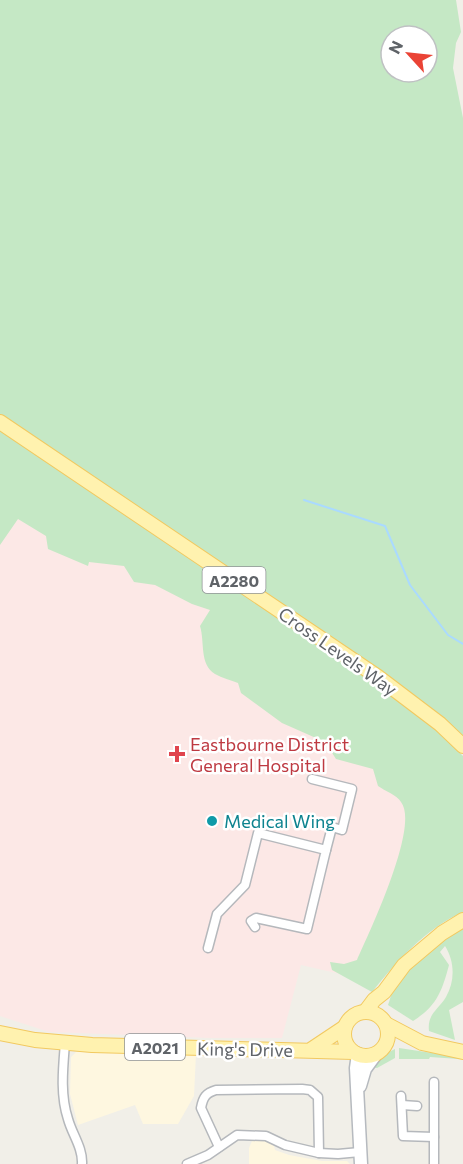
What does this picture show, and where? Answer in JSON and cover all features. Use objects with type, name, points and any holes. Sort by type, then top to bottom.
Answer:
[{"type":"main road","name":"Cross Levels Way","points":[[0,422],[378,677],[440,724],[463,746]]},
{"type":"main road","points":[[364,1012],[384,992],[404,965],[442,933],[463,920]]},
{"type":"main road","points":[[378,1052],[387,1041],[388,1035],[385,1023],[384,992]]},
{"type":"main road","points":[[310,1050],[338,1033],[352,1017],[364,1012],[372,1012],[385,1023],[422,1043]]},
{"type":"main road","points":[[345,1027],[346,1043],[355,1053],[369,1056],[399,1044],[422,1043],[463,1052]]},
{"type":"main road","name":"King's Drive","points":[[0,1034],[65,1043],[310,1050]]},
{"type":"main road","name":"A2021","points":[[310,1050],[355,1053]]},
{"type":"street","points":[[255,927],[251,921],[256,918],[307,929],[332,827],[342,830],[352,789],[312,779]]},
{"type":"street","points":[[208,948],[217,914],[245,885],[258,833],[326,850]]},
{"type":"street","points":[[65,1043],[64,1098],[67,1118],[82,1153],[82,1164]]},
{"type":"street","points":[[358,1096],[365,1069],[378,1052]]},
{"type":"street","points":[[187,1164],[208,1155],[237,1135],[266,1136],[292,1147],[361,1158],[355,1053]]},
{"type":"street","points":[[434,1082],[434,1164]]},
{"type":"street","points":[[219,1147],[201,1108],[204,1096],[208,1093],[216,1090],[302,1089],[310,1090],[318,1097],[319,1153]]},
{"type":"street","points":[[417,1106],[402,1101],[402,1138],[434,1137]]},
{"type":"shaded area","name":"Eastbourne District General Hospital","points":[[0,501],[203,597],[421,788],[365,970],[349,976],[301,965],[282,1038],[209,1038],[49,1032],[0,1016]]},
{"type":"shaded area","points":[[76,1052],[196,1054],[194,1096],[178,1124],[143,1124],[135,1105],[78,1125],[70,1094],[71,1057]]},
{"type":"shaded area","points":[[252,1141],[266,1141],[274,1146],[275,1150],[289,1155],[322,1161],[347,1161],[350,1164],[249,1164],[249,1148]]},
{"type":"green space","points":[[0,0],[456,0],[461,32],[456,43],[453,68],[463,118],[463,736],[434,710],[154,517],[0,415]]},
{"type":"green space","points":[[0,429],[384,687],[427,720],[463,756],[463,912],[425,936],[402,957],[372,992],[332,970],[330,962],[344,964],[357,960],[391,880],[399,855],[405,815],[401,802],[378,786],[373,769],[336,759],[325,742],[282,723],[241,693],[238,683],[210,670],[205,659],[200,626],[210,610],[192,604],[155,585],[134,582],[124,566],[89,562],[88,566],[48,549],[46,536],[18,519],[0,545]]},
{"type":"green space","points":[[463,928],[463,1002],[449,1010],[455,1040],[429,1031],[431,1016],[446,997],[452,978],[451,958],[445,946],[440,952],[449,965],[441,990],[428,1010],[413,1021],[388,1005],[394,987],[407,969],[434,946]]},
{"type":"green space","points":[[399,1048],[459,1057],[459,1059],[430,1057],[429,1059],[399,1059]]},
{"type":"green space","points":[[395,1049],[395,1058],[377,1068],[370,1067],[381,1056]]},
{"type":"waterway","points":[[304,500],[385,526],[410,585],[448,635],[463,644]]},
{"type":"place","name":"Eastbourne District General Hospital","points":[[177,754]]},
{"type":"place","name":"Medical Wing","points":[[212,821]]}]
